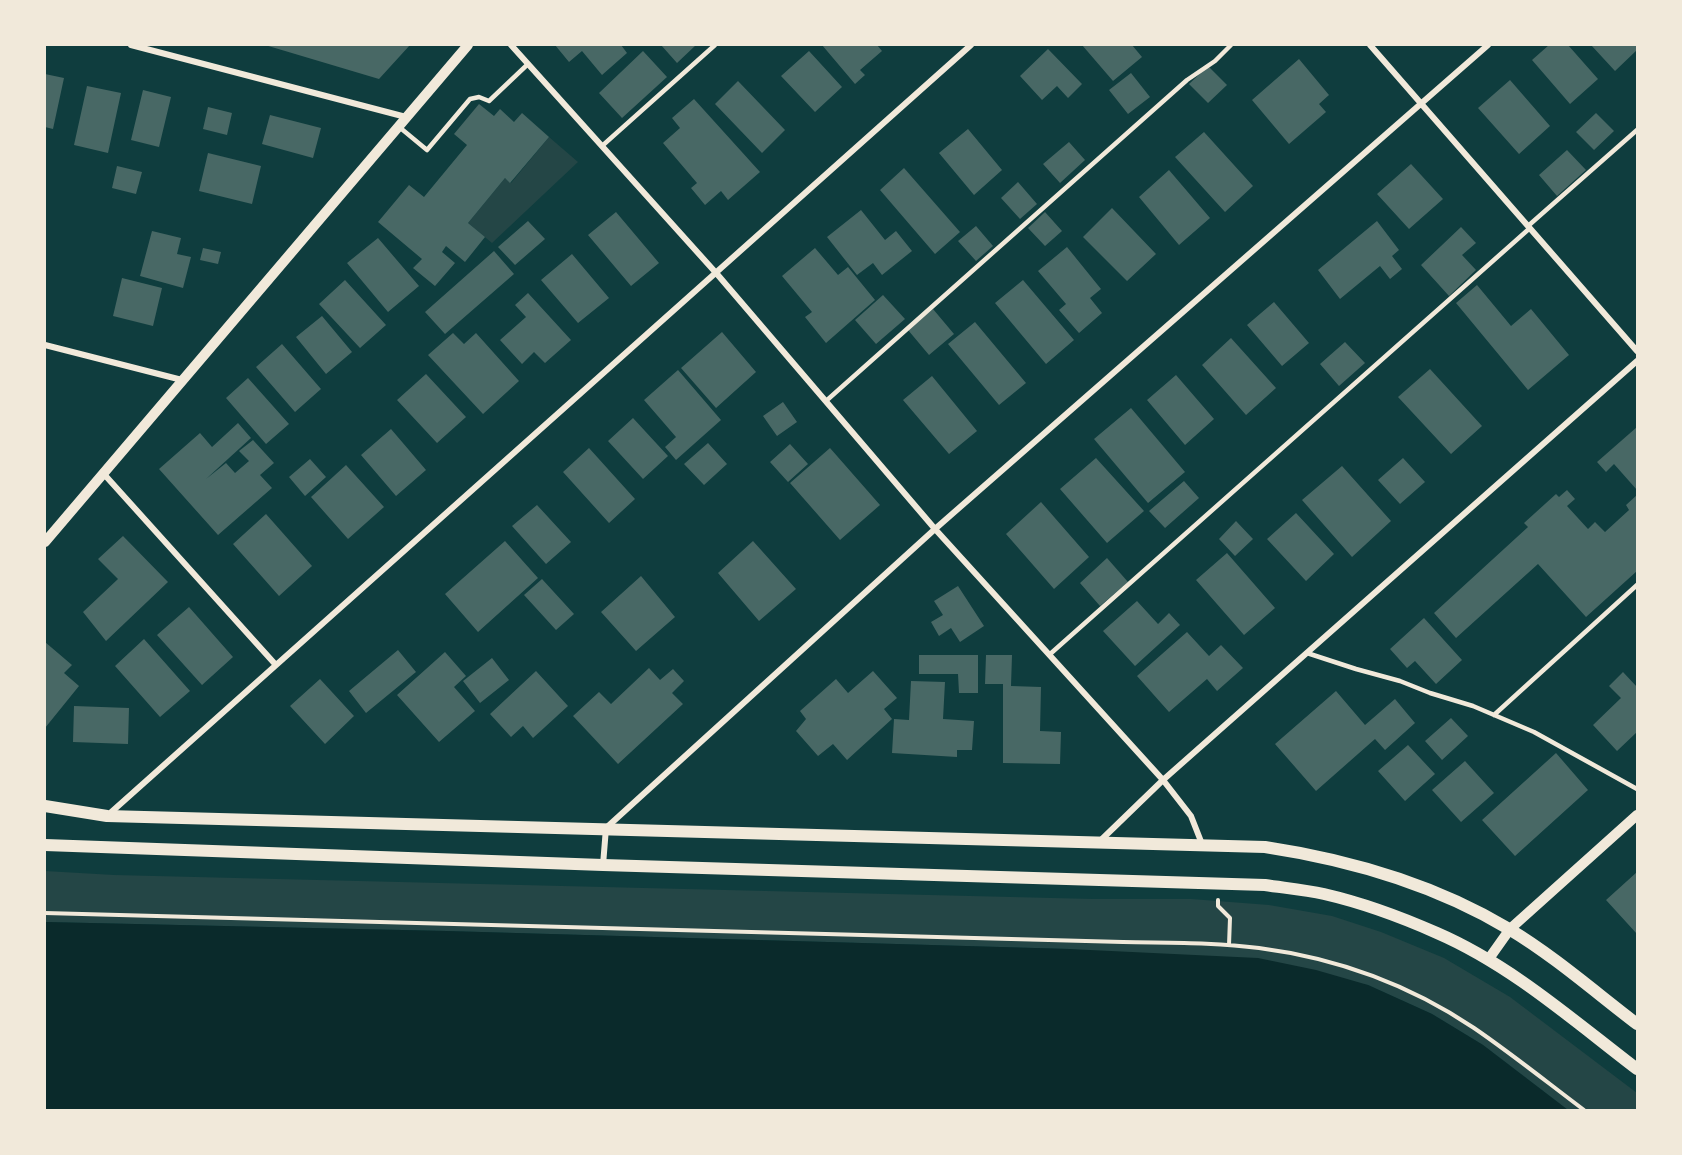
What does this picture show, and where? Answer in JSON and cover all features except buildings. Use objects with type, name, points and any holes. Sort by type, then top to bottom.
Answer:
[{"type":"main road","points":[[45,806],[107,816],[1265,847],[1314,855],[1364,867],[1424,887],[1463,904],[1510,929],[1637,1024]]},
{"type":"main road","points":[[45,845],[1265,885],[1324,894],[1382,911],[1438,933],[1488,960],[1531,988],[1637,1069]]},
{"type":"street","points":[[131,45],[402,122]]},
{"type":"street","points":[[45,542],[468,45]]},
{"type":"street","points":[[511,45],[717,274],[935,529],[1163,780],[1191,816],[1202,844]]},
{"type":"street","points":[[107,816],[971,45]]},
{"type":"street","points":[[1370,45],[1637,351]]},
{"type":"street","points":[[603,865],[606,828],[935,529],[1488,45]]},
{"type":"street","points":[[45,345],[182,380]]},
{"type":"street","points":[[1097,843],[1163,780],[1637,361]]},
{"type":"street","points":[[103,472],[275,664]]},
{"type":"street","points":[[1488,960],[1510,929],[1637,815]]},
{"type":"lane","points":[[602,146],[715,45]]},
{"type":"lane","points":[[826,401],[1187,80],[1215,61],[1232,45]]},
{"type":"lane","points":[[402,122],[427,150],[470,99],[478,97],[489,100],[528,64]]},
{"type":"lane","points":[[1049,655],[1637,130]]},
{"type":"lane","points":[[1494,715],[1637,585]]},
{"type":"lane","points":[[1307,653],[1473,706],[1534,732],[1637,789]]},
{"type":"path","points":[[1218,898],[1218,906],[1230,918],[1229,945]]},
{"type":"path","points":[[45,913],[1229,945],[1258,948],[1327,961],[1360,971],[1404,989],[1474,1028],[1584,1110]]},
{"type":"shaded area","points":[[549,137],[578,162],[492,243],[468,223],[505,178],[511,183]]},
{"type":"shaded area","points":[[45,871],[114,875],[1093,899],[1191,899],[1269,905],[1332,916],[1381,932],[1444,958],[1510,997],[1637,1093],[1637,1110],[1568,1110],[1483,1045],[1432,1014],[1368,985],[1069,949],[45,922]]},
{"type":"shaded area","points":[[45,922],[1069,949],[1258,958],[1316,970],[1368,985],[1432,1014],[1483,1045],[1568,1110],[45,1110]]}]
